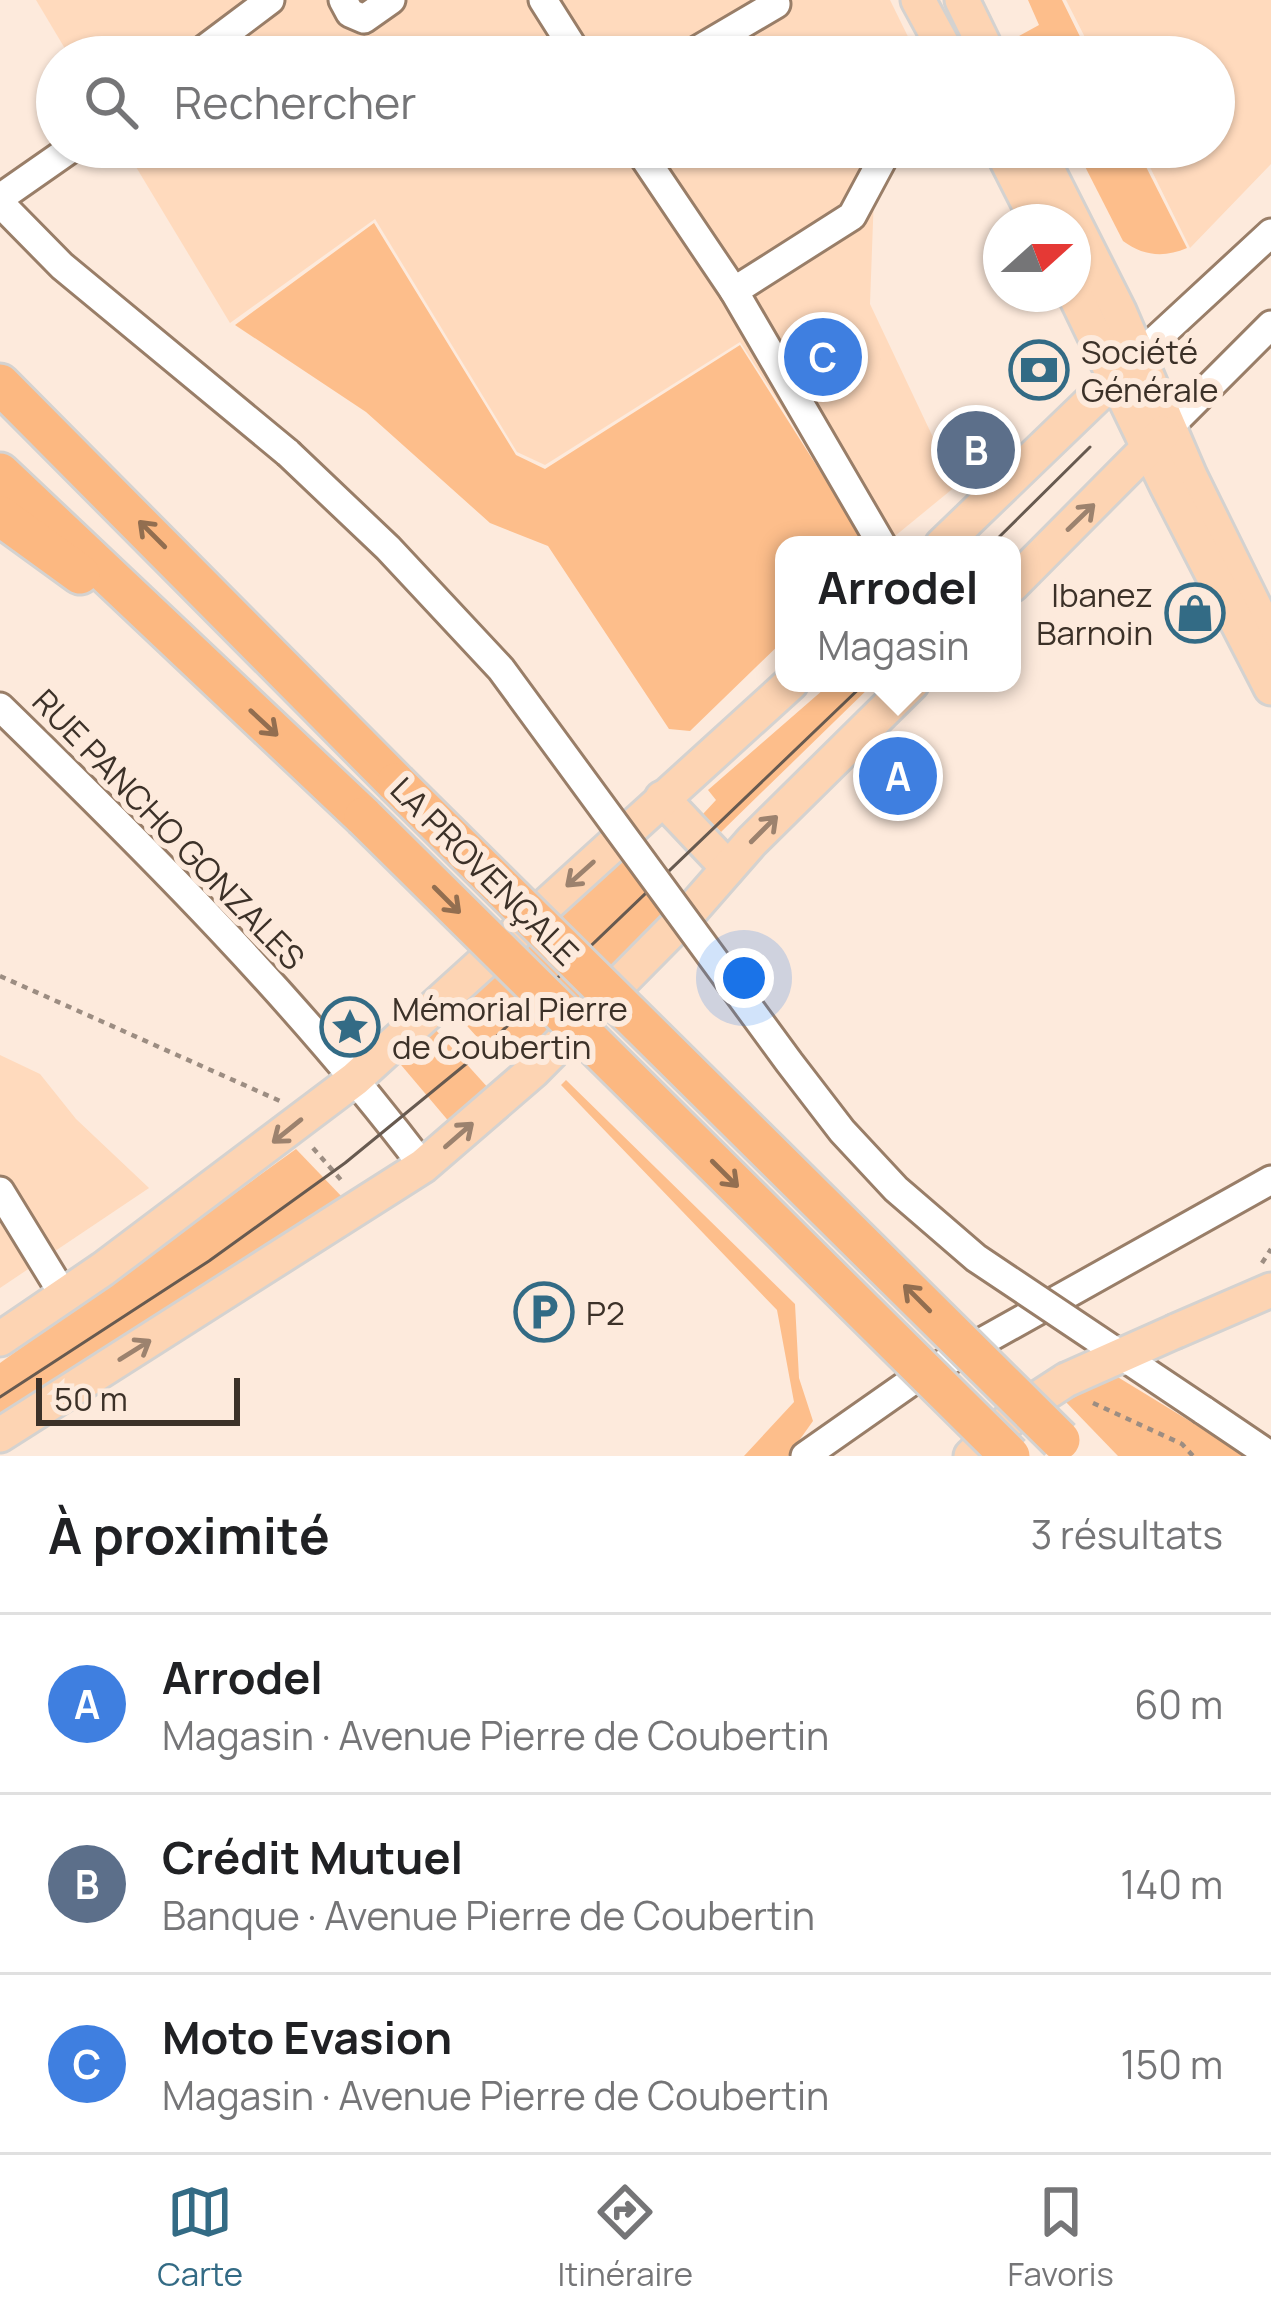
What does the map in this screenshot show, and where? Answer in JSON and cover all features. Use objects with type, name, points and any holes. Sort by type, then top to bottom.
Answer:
[{"type":"highway","points":[[0,367],[78,460]]},
{"type":"highway","name":"LA PROVENÇALE","points":[[0,384],[1068,1448]]},
{"type":"highway","name":"LA PROVENÇALE","points":[[0,472],[364,817],[1010,1456]]},
{"type":"highway","points":[[0,516],[178,642]]},
{"type":"main road","points":[[918,0],[938,36]]},
{"type":"main road","points":[[962,0],[980,36]]},
{"type":"main road","points":[[1011,168],[1029,204]]},
{"type":"main road","points":[[1045,168],[1127,367],[1271,688]]},
{"type":"main road","points":[[1088,312],[1127,367]]},
{"type":"main road","points":[[951,536],[1127,367]]},
{"type":"main road","points":[[1021,576],[1159,438]]},
{"type":"main road","points":[[1159,438],[1271,640]]},
{"type":"main road","points":[[0,1339],[104,1269],[296,1117],[355,1079],[781,692]]},
{"type":"main road","points":[[0,1435],[423,1166],[532,1071],[903,692]]},
{"type":"main road","points":[[662,798],[728,868]]},
{"type":"main road","points":[[971,1456],[1020,1410],[1061,1383],[1271,1290]]},
{"type":"street","points":[[343,0],[350,13],[364,19],[391,0]]},
{"type":"street","points":[[543,0],[566,36]]},
{"type":"street","points":[[722,36],[776,4]]},
{"type":"street","points":[[219,36],[255,5]]},
{"type":"street","points":[[45,168],[0,201],[62,266],[288,453],[502,669],[842,1131],[896,1190],[976,1258],[1271,1456]]},
{"type":"street","points":[[651,168],[734,291],[877,536]]},
{"type":"street","points":[[734,291],[852,216],[878,168]]},
{"type":"street","points":[[1127,367],[1270,237]]},
{"type":"street","points":[[1159,438],[1271,326]]},
{"type":"street","name":"RUE PANCHO GONZALES","points":[[0,707],[260,972],[355,1079],[423,1166]]},
{"type":"street","points":[[806,1456],[912,1381],[1271,1180]]},
{"type":"street","points":[[0,1191],[55,1281]]},
{"type":"path","points":[[0,976],[296,1117],[363,1208]]},
{"type":"path","points":[[1061,1383],[1182,1444],[1193,1456]]},
{"type":"shaded area","points":[[36,0],[890,0],[908,36],[57,36]]},
{"type":"shaded area","points":[[1028,0],[1062,0],[1080,36],[1019,36],[1039,25]]},
{"type":"shaded area","points":[[1066,0],[1271,0],[1271,164],[1190,248],[1150,168],[1235,168],[1235,36],[1084,36]]},
{"type":"shaded area","points":[[137,168],[894,168],[874,195],[870,304],[956,486],[895,536],[864,536],[740,342],[545,465],[517,452],[375,219],[230,323]]},
{"type":"shaded area","points":[[1086,168],[1147,168],[1187,248],[1154,254],[1123,241]]},
{"type":"shaded area","points":[[374,223],[516,455],[545,469],[740,345],[861,536],[775,536],[775,649],[690,731],[669,729],[548,546],[490,523],[366,412],[235,325]]},
{"type":"shaded area","points":[[821,692],[865,692],[721,832],[703,814],[716,800],[708,790]]},
{"type":"shaded area","points":[[623,851],[671,909],[544,1037],[525,1043],[501,1064],[452,1009]]},
{"type":"shaded area","points":[[434,1028],[490,1090],[451,1124],[396,1059]]},
{"type":"shaded area","points":[[0,1055],[40,1074],[76,1119],[149,1188],[0,1288]]},
{"type":"shaded area","points":[[566,1080],[795,1304],[799,1378],[813,1421],[788,1456],[744,1456],[794,1402],[777,1310],[561,1085]]},
{"type":"shaded area","points":[[296,1149],[345,1200],[0,1417],[0,1363]]},
{"type":"shaded area","points":[[1116,1376],[1247,1456],[1118,1456],[1063,1399]]},
{"type":"tram line","points":[[1000,536],[1090,447]]},
{"type":"tram line","points":[[0,1397],[209,1261],[345,1163],[477,1055],[856,692]]},
{"type":"place","name":"Moto Evasion","points":[[823,357]]},
{"type":"place","name":"Société Générale","points":[[1039,370]]},
{"type":"place","name":"Crédit Mutuel","points":[[976,450]]},
{"type":"place","name":"Ibanez Barnoin","points":[[1195,613]]},
{"type":"place","name":"Arrodel","points":[[898,776]]},
{"type":"place","name":"Mémorial Pierre de Coubertin","points":[[350,1027]]},
{"type":"place","name":"P2","points":[[544,1312]]}]
